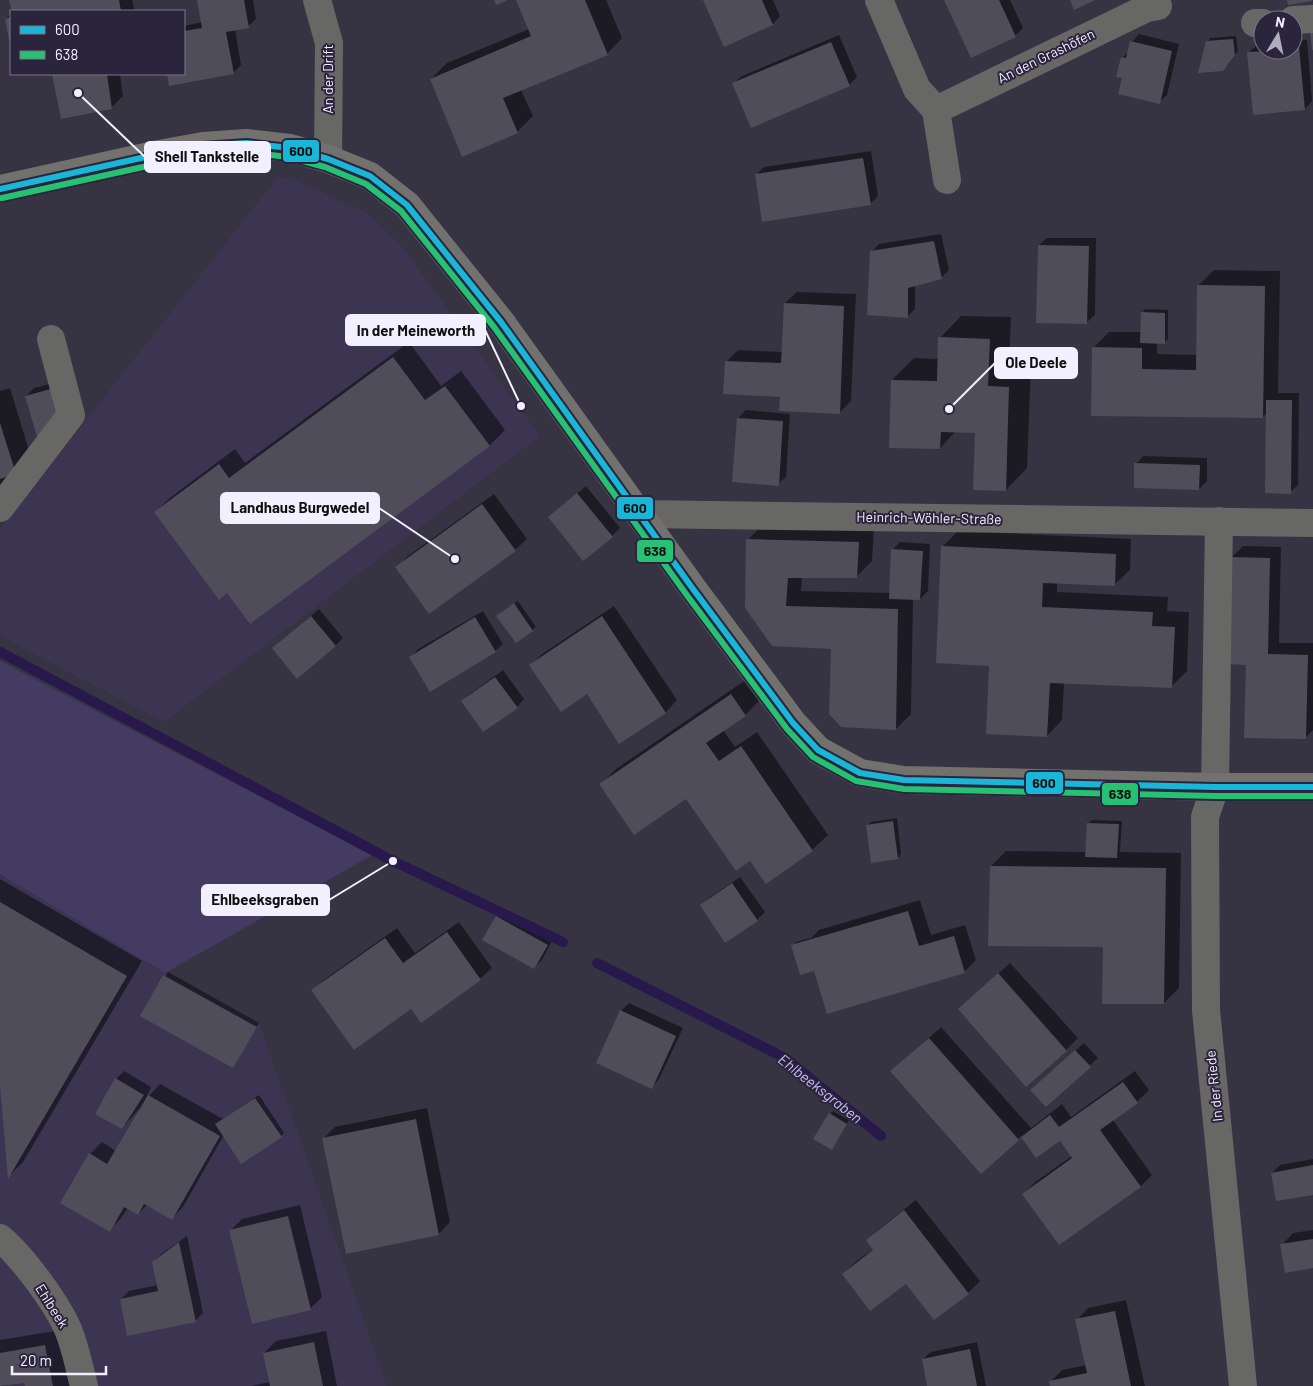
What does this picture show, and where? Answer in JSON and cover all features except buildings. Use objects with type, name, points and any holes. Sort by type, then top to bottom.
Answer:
[{"type":"main road","points":[[0,189],[159,154],[203,146],[246,143],[290,148],[328,159],[370,176],[407,205],[501,322],[693,589],[793,723],[818,750],[860,773],[904,780],[1215,787],[1313,787]]},
{"type":"street","name":"An der Drift","points":[[317,0],[329,43],[328,159]]},
{"type":"street","points":[[879,0],[917,89],[936,110],[947,180]]},
{"type":"street","name":"An den Grashöfen","points":[[936,110],[1147,8],[1158,6]]},
{"type":"street","points":[[0,508],[71,415],[51,339]]},
{"type":"street","name":"Heinrich-Wöhler-Straße","points":[[640,514],[1313,523]]},
{"type":"street","points":[[1215,787],[1219,521]]},
{"type":"street","name":"In der Riede","points":[[1215,787],[1205,817],[1206,1010],[1243,1386]]},
{"type":"street","name":"Ehlbeek","points":[[0,1238],[14,1250],[56,1307],[67,1328],[84,1386]]},
{"type":"shaded area","points":[[278,177],[291,178],[367,213],[401,245],[540,436],[164,722],[0,636],[0,529]]},
{"type":"shaded area","points":[[0,661],[372,855],[165,973],[0,874]]},
{"type":"shaded area","points":[[0,874],[165,973],[259,1023],[387,1386],[0,1386]]},
{"type":"waterway","name":"Ehlbeeksgraben","points":[[0,652],[393,861],[563,942]]},
{"type":"waterway","name":"Ehlbeeksgraben","points":[[597,963],[785,1058],[881,1136]]},
{"type":"transit line","name":"600","points":[[0,189],[159,154],[203,146],[246,143],[290,148],[328,159],[370,176],[407,205],[501,322],[693,589],[793,723],[818,750],[860,773],[904,780],[1215,787],[1313,787]]},
{"type":"transit line","name":"638","points":[[2,198],[161,163],[204,155],[246,152],[288,157],[325,167],[366,184],[401,211],[494,327],[686,594],[787,729],[813,757],[856,781],[904,789],[1215,796],[1313,796]]},
{"type":"place","name":"Shell Tankstelle","points":[[78,93]]},
{"type":"place","name":"In der Meineworth","points":[[521,406]]},
{"type":"place","name":"Ole Deele","points":[[949,409]]},
{"type":"place","name":"Landhaus Burgwedel","points":[[455,559]]},
{"type":"place","name":"Ehlbeeksgraben","points":[[393,861]]}]
